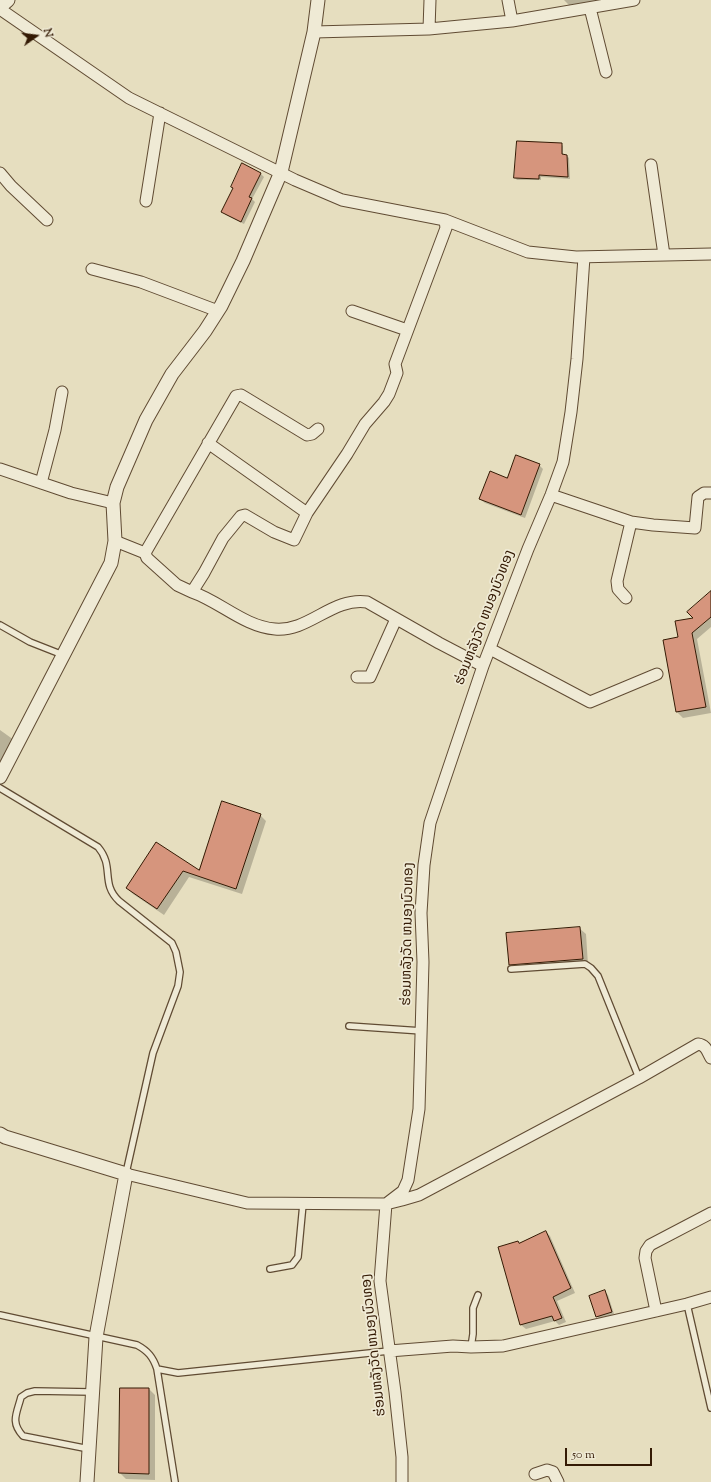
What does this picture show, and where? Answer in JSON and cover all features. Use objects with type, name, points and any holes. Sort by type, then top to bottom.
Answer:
[{"type":"street","points":[[8,0],[0,8],[129,98],[295,180],[342,200],[445,220],[528,252],[576,257],[711,254]]},
{"type":"street","points":[[0,777],[111,563],[115,541],[113,504],[117,487],[146,420],[172,374],[205,331],[218,311],[243,261],[281,172],[314,32],[318,0]]},
{"type":"street","points":[[428,29],[430,0]]},
{"type":"street","points":[[508,0],[512,21]]},
{"type":"street","points":[[314,32],[428,29],[512,21],[634,0]]},
{"type":"street","points":[[590,8],[606,72]]},
{"type":"street","points":[[146,200],[160,113]]},
{"type":"street","points":[[651,165],[664,255]]},
{"type":"street","points":[[0,173],[11,186],[47,220]]},
{"type":"street","points":[[192,592],[223,538],[241,516],[245,515],[274,532],[294,540],[295,539],[307,513],[347,454],[365,424],[389,394],[397,373],[395,364],[446,228],[445,220]]},
{"type":"street","name":"ຮ່ອມຫລັງວັດ ຫນອງບົວທອງ","points":[[402,1482],[402,1457],[380,1281],[386,1204],[403,1191],[408,1180],[419,1108],[423,962],[421,913],[424,865],[430,823],[483,666],[563,462],[577,359],[584,257]]},
{"type":"street","points":[[92,269],[140,282],[218,311]]},
{"type":"street","points":[[352,311],[408,330]]},
{"type":"street","points":[[41,483],[55,430],[62,392]]},
{"type":"street","points":[[144,553],[236,396],[241,395],[307,435],[318,429]]},
{"type":"street","points":[[208,444],[307,513]]},
{"type":"street","points":[[0,469],[71,493],[113,504]]},
{"type":"street","points":[[551,495],[631,522],[695,528],[698,497],[704,493],[711,493]]},
{"type":"street","points":[[626,598],[618,589],[617,581],[631,522]]},
{"type":"street","points":[[115,541],[144,553],[147,558],[177,585],[208,598],[255,625],[276,630],[299,626],[332,609],[357,602],[367,602],[483,666]]},
{"type":"street","points":[[357,677],[370,677],[396,619]]},
{"type":"street","points":[[490,649],[590,702],[657,674]]},
{"type":"street","points":[[0,1134],[4,1137],[126,1174],[247,1203],[386,1204],[419,1195],[639,1078],[698,1044],[702,1044],[706,1047],[711,1058]]},
{"type":"street","points":[[87,1482],[96,1336],[126,1174]]},
{"type":"street","points":[[656,1311],[645,1258],[646,1251],[650,1246],[711,1214]]},
{"type":"street","points":[[389,1351],[453,1346],[503,1346],[687,1304],[711,1297]]},
{"type":"street","points":[[535,1474],[547,1470],[553,1472],[558,1482]]},
{"type":"lane","points":[[0,625],[30,642],[63,655]]},
{"type":"lane","points":[[0,788],[98,847],[104,854],[107,862],[109,888],[112,895],[172,943],[176,952],[180,972],[178,986],[153,1053],[126,1174]]},
{"type":"lane","points":[[512,969],[585,964],[591,968],[598,976],[639,1078]]},
{"type":"lane","points":[[349,1026],[422,1031]]},
{"type":"lane","points":[[270,1269],[292,1265],[298,1257],[303,1204]]},
{"type":"lane","points":[[471,1347],[473,1334],[473,1308],[478,1295]]},
{"type":"lane","points":[[687,1304],[711,1408]]},
{"type":"lane","points":[[0,1314],[138,1345],[147,1351],[153,1359],[157,1369],[175,1482]]},
{"type":"lane","points":[[157,1369],[178,1373],[389,1351]]},
{"type":"lane","points":[[89,1449],[23,1436],[15,1424],[21,1397],[27,1393],[35,1391],[93,1392]]},
{"type":"building","points":[[517,141],[562,143],[562,154],[567,155],[568,177],[539,175],[539,179],[514,178]]},
{"type":"building","points":[[242,163],[261,173],[249,197],[252,198],[241,222],[221,212],[233,188],[231,187]]},
{"type":"building","points":[[516,455],[540,464],[521,515],[479,499],[490,471],[507,478]]},
{"type":"building","points":[[711,591],[711,617],[692,633],[706,707],[676,712],[663,640],[678,637],[675,621],[693,618],[687,612]]},
{"type":"building","points":[[222,801],[261,814],[236,889],[183,871],[157,909],[126,888],[156,842],[199,870]]},
{"type":"building","points":[[580,927],[583,959],[509,965],[506,933]]},
{"type":"building","points":[[546,1231],[571,1288],[553,1297],[562,1318],[554,1321],[552,1316],[520,1325],[498,1247],[518,1241],[519,1243]]},
{"type":"building","points":[[605,1290],[612,1312],[596,1317],[589,1296]]},
{"type":"building","points":[[120,1388],[149,1388],[149,1474],[119,1473]]}]
